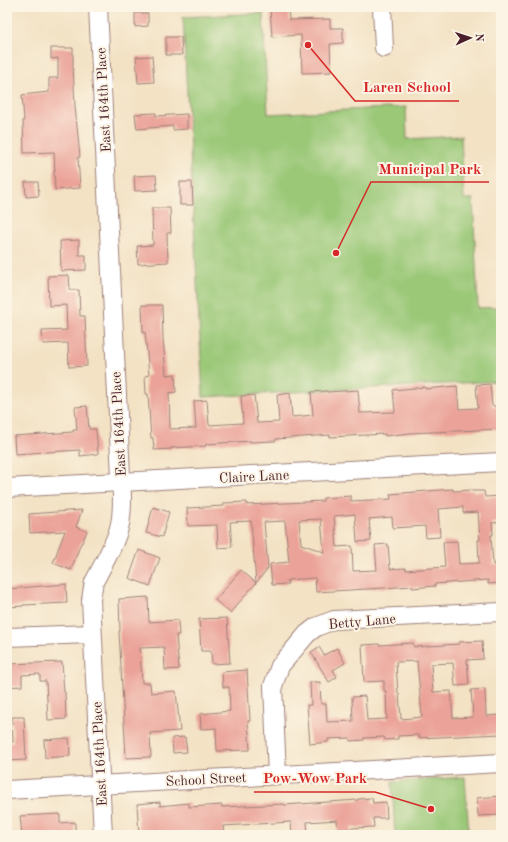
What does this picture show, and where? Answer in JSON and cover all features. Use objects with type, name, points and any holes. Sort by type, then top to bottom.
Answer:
[{"type":"street","name":"East 164th Place","points":[[98,7],[122,497],[122,512],[119,528],[112,547],[92,587],[91,600],[103,835]]},
{"type":"street","points":[[382,7],[384,48]]},
{"type":"street","name":"Claire Lane","points":[[7,488],[501,462]]},
{"type":"street","name":"Betty Lane","points":[[277,775],[273,686],[280,666],[307,634],[316,627],[334,620],[501,612]]},
{"type":"street","points":[[7,637],[92,634]]},
{"type":"street","name":"School Street","points":[[7,790],[501,763]]},
{"type":"green space","points":[[263,13],[268,114],[406,107],[407,139],[461,136],[464,199],[473,199],[478,308],[501,307],[501,381],[203,397],[183,17]]},
{"type":"green space","points":[[465,777],[469,835],[395,835],[392,782]]},
{"type":"building","points":[[270,7],[288,7],[289,20],[330,19],[330,28],[343,28],[343,43],[330,44],[331,72],[302,73],[301,35],[272,37]]},
{"type":"building","points":[[135,13],[148,13],[148,26],[135,27]]},
{"type":"building","points":[[166,37],[181,37],[182,55],[166,55]]},
{"type":"building","points":[[51,48],[73,48],[75,106],[80,157],[78,157],[80,188],[55,190],[54,152],[24,153],[22,95],[49,92],[49,78],[58,78],[58,58],[51,59]]},
{"type":"building","points":[[152,56],[154,82],[138,83],[136,57]]},
{"type":"building","points":[[156,113],[156,116],[187,114],[187,129],[173,130],[173,126],[137,129],[135,114]]},
{"type":"building","points":[[156,175],[157,190],[135,191],[134,176]]},
{"type":"building","points":[[25,182],[38,182],[39,196],[26,197]]},
{"type":"building","points":[[180,182],[192,182],[193,205],[180,205]]},
{"type":"building","points":[[152,208],[170,208],[171,233],[167,233],[168,262],[138,264],[137,246],[153,245]]},
{"type":"building","points":[[79,240],[79,255],[86,255],[86,270],[61,271],[60,241]]},
{"type":"building","points":[[69,275],[70,290],[79,290],[80,316],[85,316],[87,366],[69,367],[68,343],[43,344],[42,331],[67,330],[66,305],[49,306],[48,276]]},
{"type":"building","points":[[142,305],[162,305],[166,375],[175,374],[176,392],[169,393],[170,429],[196,428],[194,401],[207,400],[209,425],[243,423],[241,396],[254,395],[257,423],[279,422],[277,395],[290,393],[292,417],[313,415],[311,392],[327,391],[358,390],[360,413],[395,412],[393,390],[457,386],[459,409],[478,408],[476,385],[490,384],[492,406],[501,406],[501,429],[410,433],[385,436],[385,434],[330,437],[330,435],[276,439],[276,441],[206,444],[206,446],[154,450],[153,438],[151,438],[148,394],[146,394],[145,376],[149,375],[145,332],[143,333]]},
{"type":"building","points":[[87,406],[89,429],[96,429],[98,454],[80,456],[80,450],[15,454],[14,436],[73,432],[73,430],[77,430],[75,407]]},
{"type":"building","points":[[453,489],[453,491],[484,491],[485,497],[501,496],[501,522],[492,523],[493,535],[491,535],[493,565],[501,565],[501,583],[488,584],[488,580],[435,584],[435,586],[412,588],[412,586],[316,592],[315,578],[287,580],[288,584],[272,585],[270,564],[289,562],[285,521],[264,522],[268,568],[256,583],[251,521],[230,522],[232,547],[218,548],[217,525],[188,526],[187,508],[224,506],[224,503],[247,502],[247,505],[323,501],[323,498],[351,496],[351,501],[391,499],[390,494]],"holes":[[[463,507],[463,513],[478,512],[480,540],[478,540],[479,563],[459,564],[457,541],[443,542],[445,567],[406,570],[406,568],[390,569],[388,544],[375,545],[377,570],[353,571],[352,546],[337,547],[334,516],[355,514],[357,542],[371,541],[369,519],[392,517],[393,528],[425,526],[426,538],[440,537],[438,509]],[[321,519],[324,552],[301,544],[299,520]]]},
{"type":"building","points":[[153,507],[169,512],[162,537],[146,533]]},
{"type":"building","points":[[82,510],[76,527],[87,531],[71,570],[53,563],[65,531],[30,533],[29,514]]},
{"type":"building","points":[[139,550],[160,558],[150,586],[129,578]]},
{"type":"building","points":[[241,570],[256,583],[230,613],[215,600]]},
{"type":"building","points":[[66,584],[67,603],[7,607],[7,589]]},
{"type":"building","points":[[148,597],[149,622],[178,620],[179,635],[176,635],[179,669],[165,670],[164,647],[140,648],[142,683],[150,683],[151,693],[176,691],[180,731],[150,733],[151,757],[126,758],[119,631],[119,599]]},
{"type":"building","points":[[227,618],[230,663],[212,664],[211,651],[201,651],[199,619]]},
{"type":"building","points":[[482,641],[483,659],[467,660],[469,685],[455,686],[453,663],[431,664],[433,692],[451,691],[453,718],[473,717],[471,690],[485,689],[486,716],[501,715],[501,734],[419,738],[419,735],[398,736],[398,739],[385,740],[384,737],[364,738],[364,740],[350,741],[350,738],[328,739],[328,742],[310,744],[307,705],[311,705],[310,682],[320,682],[321,704],[326,704],[327,722],[353,721],[352,697],[365,696],[367,720],[387,719],[386,691],[384,691],[384,681],[364,682],[362,645],[413,643],[414,647],[459,644],[459,642]],"holes":[[[417,661],[422,717],[401,719],[396,662]]]},
{"type":"building","points":[[319,647],[324,655],[337,648],[345,663],[333,670],[337,677],[329,682],[311,652]]},
{"type":"building","points":[[62,662],[66,719],[48,720],[46,681],[40,681],[40,674],[22,675],[22,686],[7,687],[7,664]]},
{"type":"building","points":[[247,670],[250,750],[217,751],[216,728],[201,729],[200,714],[230,711],[229,687],[223,687],[222,672]]},
{"type":"building","points":[[12,717],[24,717],[26,760],[7,761],[7,742],[13,742]]},
{"type":"building","points":[[185,737],[187,752],[173,753],[172,738]]},
{"type":"building","points":[[69,738],[70,756],[45,758],[44,740]]},
{"type":"building","points":[[500,796],[501,815],[478,816],[477,798]]},
{"type":"building","points":[[372,798],[373,803],[386,802],[387,818],[373,818],[374,827],[351,828],[352,835],[338,835],[337,820],[307,822],[308,835],[292,835],[291,822],[223,826],[224,835],[139,835],[137,804],[160,802],[160,806],[189,803],[189,807],[222,805],[222,807],[284,805]]},
{"type":"building","points":[[60,814],[60,823],[75,822],[75,835],[22,835],[20,816]]},
{"type":"place","name":"Laren School","points":[[308,45]]},
{"type":"place","name":"Municipal Park","points":[[336,253]]},
{"type":"place","name":"Pow-Wow Park","points":[[431,809]]}]
